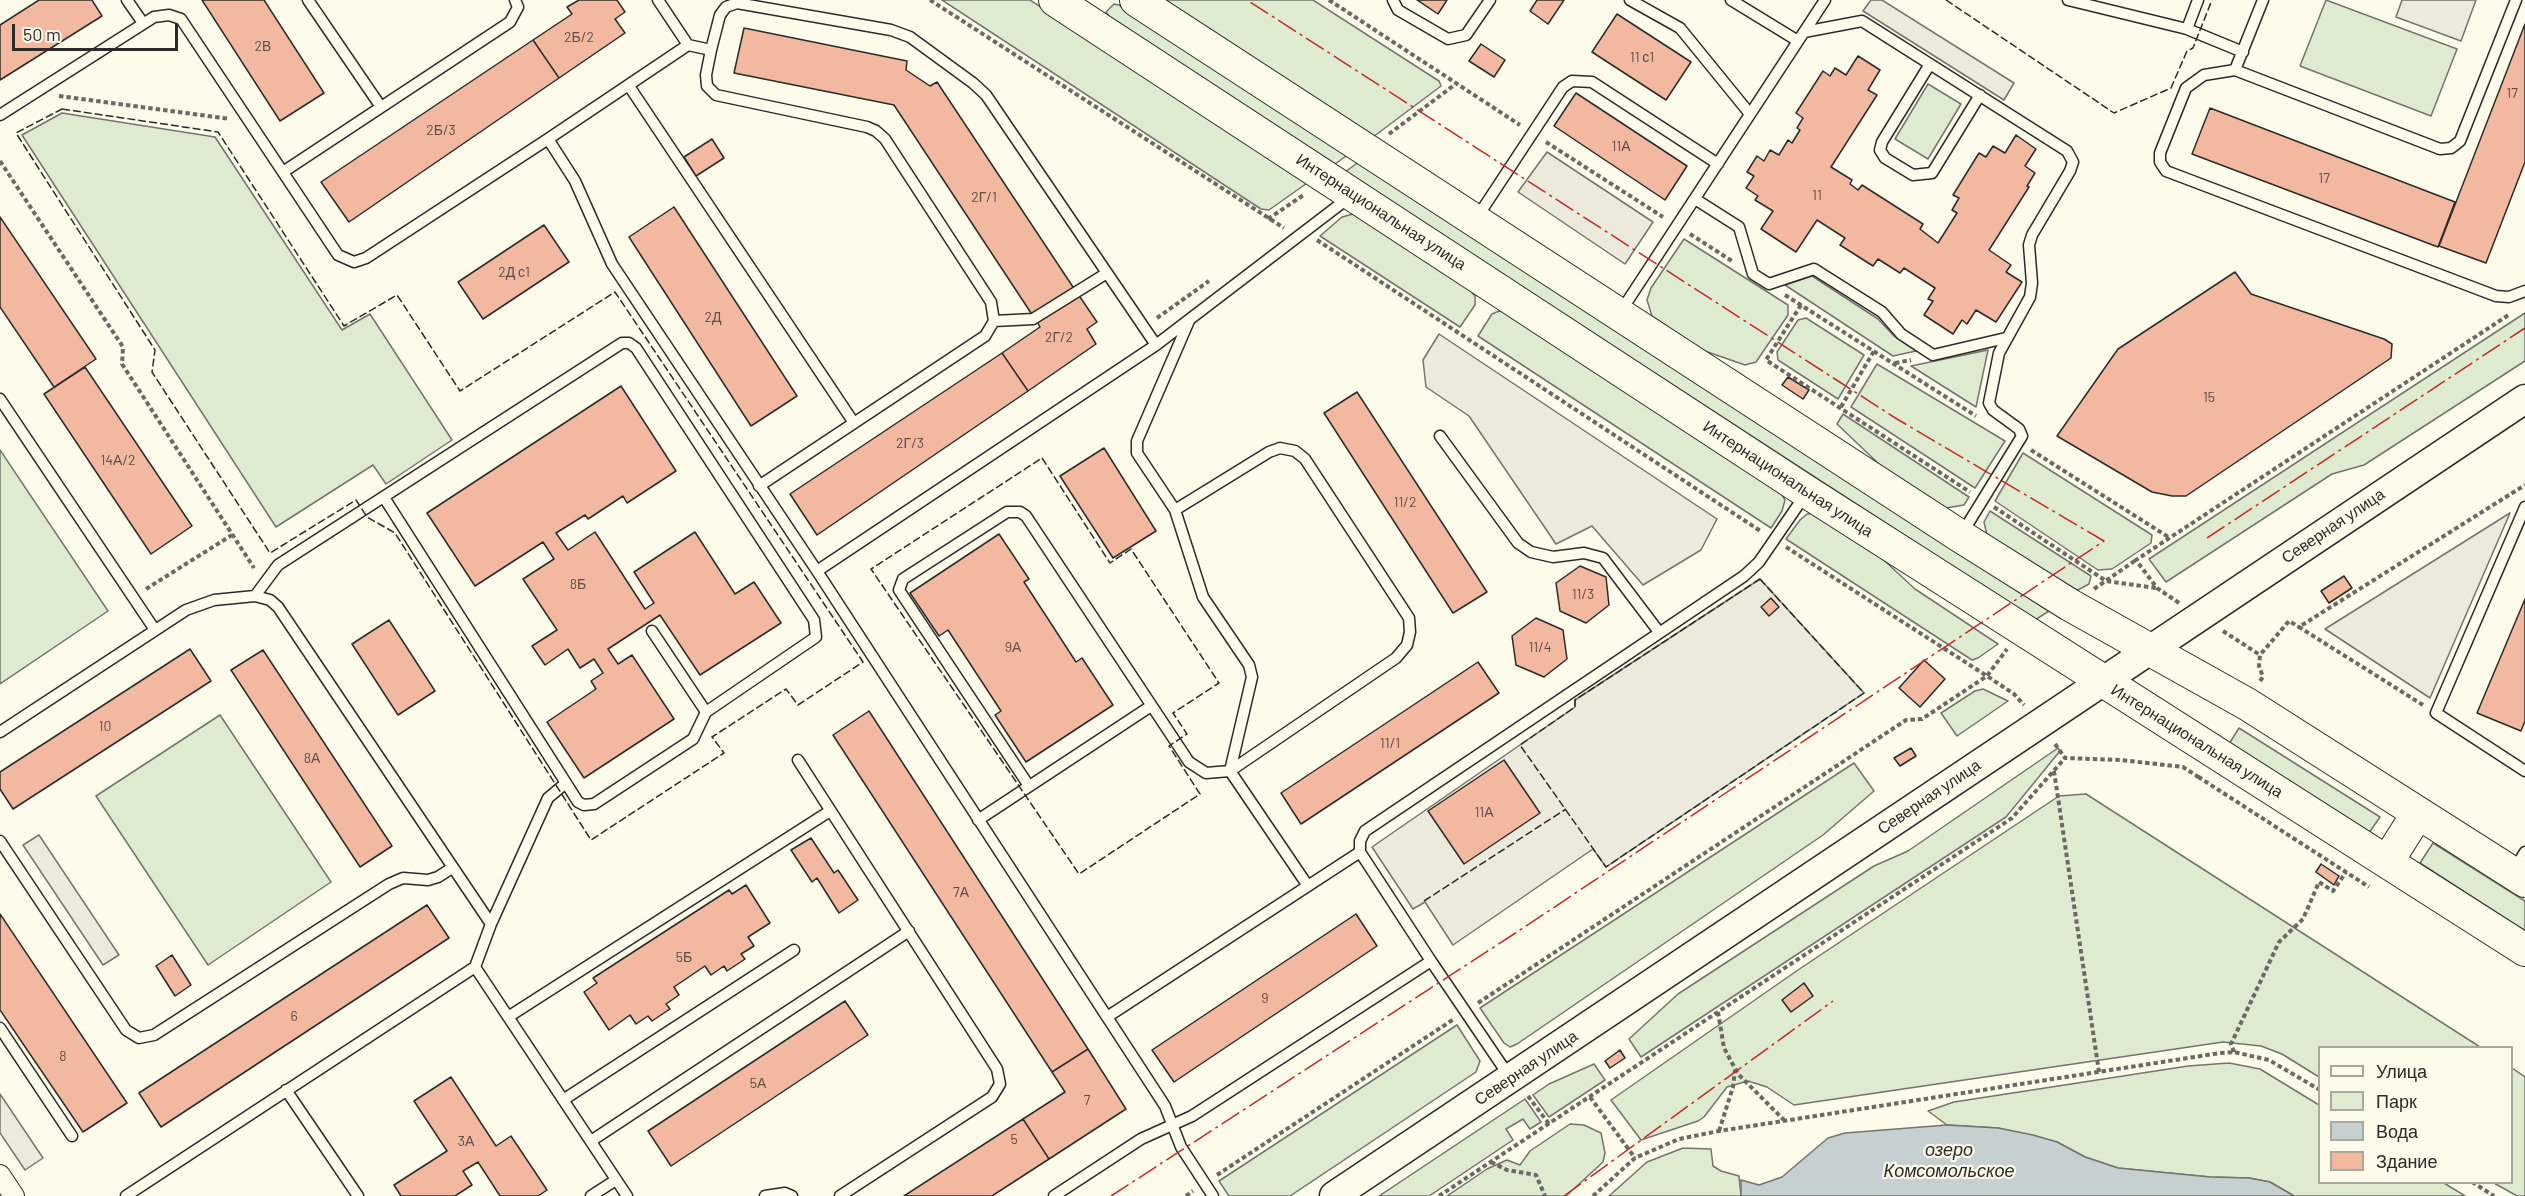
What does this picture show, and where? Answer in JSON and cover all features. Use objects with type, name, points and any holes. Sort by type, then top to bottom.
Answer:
[{"type":"main road","points":[[1136,0],[1618,316],[1960,536],[2070,605],[2247,704],[2418,813],[2521,869]]},
{"type":"main road","name":"Интернациональная улица","points":[[1071,4],[1353,194],[1807,492],[2525,950]]},
{"type":"main road","name":"Северная улица","points":[[1334,1196],[2525,399]]},
{"type":"main road","points":[[2387,862],[2418,813]]},
{"type":"street","points":[[0,1175],[14,1196]]},
{"type":"lane","points":[[127,0],[143,23]]},
{"type":"lane","points":[[308,0],[381,106]]},
{"type":"lane","points":[[283,172],[510,22],[518,7],[515,0]]},
{"type":"lane","points":[[658,0],[688,45],[711,50]]},
{"type":"lane","points":[[1393,0],[1398,10],[1448,39],[1466,35],[1490,0]]},
{"type":"lane","points":[[1630,0],[1680,28],[1750,114]]},
{"type":"lane","points":[[1731,0],[1801,36],[1862,21],[2067,151],[2073,162],[2032,235],[2029,244],[2032,283],[2030,297],[1999,352],[1989,403],[1993,410],[2019,429],[2022,436],[1960,536]]},
{"type":"lane","points":[[1618,316],[1825,0]]},
{"type":"lane","points":[[2068,0],[2187,29],[2243,52]]},
{"type":"lane","points":[[2187,29],[2199,0]]},
{"type":"lane","points":[[2235,70],[2263,0]]},
{"type":"lane","points":[[2516,0],[2460,141],[2451,148],[2440,149],[2235,70],[2204,75],[2186,88],[2160,153],[2160,162],[2166,171],[2496,296],[2508,297],[2525,291]]},
{"type":"lane","points":[[759,486],[985,336],[994,321],[991,302],[885,139],[867,126],[716,95],[707,86],[706,75],[720,15],[726,7],[737,3],[891,30],[910,37],[986,95],[1156,345]]},
{"type":"lane","points":[[0,115],[154,17],[169,15],[181,19],[338,255],[354,262],[366,258],[688,45]]},
{"type":"lane","points":[[1930,64],[1882,142],[1880,150],[1885,158],[1913,175],[1932,173],[1980,95]]},
{"type":"lane","points":[[1474,221],[1563,87],[1572,81],[1592,82],[1718,164]]},
{"type":"lane","points":[[629,86],[854,423]]},
{"type":"lane","points":[[548,139],[575,181],[612,264],[817,571],[1165,1106],[1181,1147],[1214,1196]]},
{"type":"lane","points":[[817,571],[1156,345],[1353,194]]},
{"type":"lane","points":[[1695,199],[1739,227],[1753,274],[1768,284],[1814,269],[1882,312],[1901,334],[1933,355],[2006,338]]},
{"type":"lane","points":[[994,321],[1033,319],[1107,273]]},
{"type":"lane","points":[[1189,321],[1137,441],[1137,453],[1175,510],[1203,597],[1249,665],[1252,678],[1230,771],[1308,886]]},
{"type":"lane","points":[[255,596],[278,565],[385,499],[622,343],[629,343],[636,348],[808,610],[817,630],[810,643],[706,711],[693,739],[594,804],[584,805],[578,802],[385,499]]},
{"type":"lane","points":[[0,399],[155,630]]},
{"type":"lane","points":[[1440,436],[1518,543],[1531,552],[1552,557],[1584,553],[1603,558],[1659,632]]},
{"type":"lane","points":[[1029,786],[902,597],[900,584],[903,579],[1007,512],[1020,512],[1026,516],[1190,762],[1206,773],[1230,771],[1396,658],[1407,645],[1410,632],[1409,618],[1305,459],[1295,452],[1281,448],[1269,452],[1175,510]]},
{"type":"lane","points":[[1514,1076],[1465,1012],[1360,852],[1360,841],[1365,831],[1754,568],[1807,492]]},
{"type":"lane","points":[[2525,507],[2436,713],[2525,771]]},
{"type":"lane","points":[[0,732],[155,630],[198,605],[214,600],[255,596],[270,600],[278,607],[491,924]]},
{"type":"lane","points":[[652,631],[706,711]]},
{"type":"lane","points":[[978,820],[1151,706]]},
{"type":"lane","points":[[798,760],[997,1069],[1000,1084],[992,1098],[840,1196]]},
{"type":"lane","points":[[126,1196],[475,968],[491,924],[548,798],[566,783]]},
{"type":"lane","points":[[508,1017],[830,811]]},
{"type":"lane","points":[[0,841],[126,1030],[139,1038],[154,1035],[389,884],[403,878],[428,880],[452,868]]},
{"type":"lane","points":[[1107,1017],[1360,852]]},
{"type":"lane","points":[[591,1141],[909,931]]},
{"type":"lane","points":[[563,1100],[794,950]]},
{"type":"lane","points":[[1054,1196],[1141,1139],[1192,1116],[1431,961]]},
{"type":"lane","points":[[475,968],[627,1196]]},
{"type":"lane","points":[[0,1028],[72,1136]]},
{"type":"lane","points":[[286,1090],[358,1196]]},
{"type":"lane","points":[[591,1196],[616,1180]]},
{"type":"lane","points":[[765,1196],[785,1193],[792,1196]]},
{"type":"path","points":[[930,0],[1283,228],[1293,225],[1304,231],[1774,540],[2014,694],[2041,723],[2065,758]]},
{"type":"path","points":[[34,93],[249,122]]},
{"type":"path","points":[[0,161],[123,347],[122,364],[254,568]]},
{"type":"path","points":[[1802,305],[1766,360],[2106,581],[2157,588]]},
{"type":"path","points":[[2260,655],[2157,588],[2136,560],[2515,310]]},
{"type":"path","points":[[1841,407],[1874,351]]},
{"type":"path","points":[[2436,713],[2299,627],[2525,485]]},
{"type":"path","points":[[140,593],[232,535]]},
{"type":"path","points":[[1186,1196],[1906,720],[1922,719],[1987,676]]},
{"type":"path","points":[[1439,1196],[2012,818],[2065,758]]},
{"type":"path","points":[[2065,758],[2121,760],[2183,767],[2200,778]]},
{"type":"path","points":[[2054,771],[2099,1072]]},
{"type":"path","points":[[2234,1052],[2231,1044],[2279,942],[2303,919],[2319,882],[2333,891],[2346,872]]},
{"type":"path","points":[[1718,1012],[1724,1048],[1735,1069],[1750,1089],[1765,1099],[1784,1120]]},
{"type":"path","points":[[1593,1196],[1635,1158],[1670,1142],[1784,1120],[2234,1052],[2269,1060],[2318,1089]]},
{"type":"path","points":[[1719,1131],[1733,1087],[1735,1069]]},
{"type":"path","points":[[1514,1076],[1549,1124]]},
{"type":"path","points":[[1590,1097],[1635,1158]]},
{"type":"path","points":[[1491,1161],[1507,1170],[1536,1175],[1545,1196]]},
{"type":"path","points":[[2475,1184],[2494,1196]]},
{"type":"green space","points":[[942,0],[1030,0],[1310,181],[1269,210],[1261,209]]},
{"type":"green space","points":[[1164,0],[1313,0],[1439,81],[1441,86],[1373,137]]},
{"type":"green space","points":[[2326,0],[2457,49],[2431,116],[2300,66]]},
{"type":"green space","points":[[1114,4],[1119,5],[1349,154],[1335,164],[1111,19],[1106,12]]},
{"type":"green space","points":[[1928,84],[1961,104],[1928,159],[1895,139]]},
{"type":"green space","points":[[62,113],[215,137],[342,330],[370,314],[452,440],[386,484],[373,465],[276,527],[22,135]]},
{"type":"green space","points":[[1360,161],[2049,611],[2035,620],[1345,172]]},
{"type":"green space","points":[[1353,214],[1364,217],[1468,288],[1475,296],[1475,305],[1460,327],[1320,236],[1342,217]]},
{"type":"green space","points":[[1684,239],[1788,305],[1788,315],[1756,362],[1745,365],[1702,350],[1652,316],[1647,300],[1651,288]]},
{"type":"green space","points":[[1812,276],[1878,319],[1894,336],[1916,351],[1893,356],[1785,285]]},
{"type":"green space","points":[[1499,311],[1507,312],[1778,488],[1785,500],[1782,511],[1771,528],[1478,336],[1492,314]]},
{"type":"green space","points":[[2525,313],[2525,361],[2364,465],[2332,474],[2166,582],[2149,559]]},
{"type":"green space","points":[[1806,318],[1864,355],[1838,399],[1778,360],[1777,352],[1798,320]]},
{"type":"green space","points":[[1988,350],[1976,407],[1911,366]]},
{"type":"green space","points":[[1877,364],[2005,441],[1975,488],[1851,407]]},
{"type":"green space","points":[[1843,414],[1969,497],[1964,505],[1946,508],[1880,465],[1837,424]]},
{"type":"green space","points":[[0,450],[108,611],[0,684]]},
{"type":"green space","points":[[2023,453],[2152,535],[2151,543],[2112,569],[2098,570],[1995,501]]},
{"type":"green space","points":[[1990,511],[2091,576],[2089,584],[2076,591],[1987,535],[1984,522]]},
{"type":"green space","points":[[1817,513],[1874,551],[1915,589],[1998,644],[1972,660],[1786,539],[1807,514]]},
{"type":"green space","points":[[1983,689],[2008,701],[1957,736],[1941,713],[1975,691]]},
{"type":"green space","points":[[220,715],[331,882],[208,965],[96,796]]},
{"type":"green space","points":[[2239,728],[2380,817],[2369,833],[2229,744]]},
{"type":"green space","points":[[2058,748],[2060,751],[2006,817],[1641,1057],[1629,1039],[1678,994],[1874,866],[1908,851]]},
{"type":"green space","points":[[1854,763],[1874,791],[1823,835],[1517,1044],[1510,1047],[1504,1043],[1480,1008]]},
{"type":"green space","points":[[2086,794],[2478,1046],[2318,1046],[2318,1076],[2282,1054],[2261,1046],[2223,1042],[1794,1105],[1767,1087],[1748,1081],[1727,1087],[1704,1117],[1698,1121],[1641,1140],[1611,1100],[1798,970],[2059,796]]},
{"type":"green space","points":[[2433,843],[2525,901],[2525,931],[2420,863]]},
{"type":"green space","points":[[1457,1025],[1480,1061],[1476,1072],[1290,1196],[1229,1196],[1219,1181]]},
{"type":"green space","points":[[2229,1063],[2260,1069],[2318,1104],[2318,1184],[2446,1184],[2465,1196],[2294,1196],[2270,1182],[2249,1178],[2210,1177],[2118,1168],[2085,1157],[2057,1142],[1998,1128],[1947,1125],[1928,1111],[1954,1102],[2188,1066]]},
{"type":"green space","points":[[1594,1064],[1605,1080],[1549,1117],[1533,1095],[1549,1084]]},
{"type":"green space","points":[[2513,1069],[2525,1077],[2525,1196],[2517,1196],[2496,1184],[2513,1184]]},
{"type":"green space","points":[[1525,1099],[1541,1122],[1530,1129],[1523,1119],[1506,1129],[1513,1140],[1429,1196],[1379,1196]]},
{"type":"green space","points":[[1570,1124],[1584,1125],[1601,1133],[1605,1153],[1603,1162],[1566,1196],[1447,1196],[1487,1169],[1507,1160],[1520,1165],[1530,1151]]},
{"type":"green space","points":[[1683,1148],[1711,1149],[1713,1166],[1739,1176],[1741,1196],[1609,1196],[1647,1162]]},
{"type":"shaded area","points":[[1871,0],[1882,0],[2014,83],[2004,100],[1863,11]]},
{"type":"shaded area","points":[[2402,0],[2476,0],[2461,41],[2396,17]]},
{"type":"shaded area","points":[[1547,152],[1653,222],[1625,264],[1518,192]]},
{"type":"shaded area","points":[[1439,334],[1717,519],[1701,550],[1643,585],[1592,526],[1556,544],[1469,416],[1426,387],[1423,360]]},
{"type":"shaded area","points":[[2510,513],[2430,698],[2325,629]]},
{"type":"shaded area","points":[[1760,579],[1864,693],[1606,867],[1593,849],[1453,945],[1425,902],[1413,909],[1372,847],[1575,707],[1575,700]]},
{"type":"shaded area","points":[[39,835],[119,955],[103,965],[23,845]]},
{"type":"shaded area","points":[[0,1094],[43,1158],[25,1170],[0,1133]]},
{"type":"water","name":"озеро Комсомольское","points":[[1947,1125],[1998,1128],[2033,1135],[2057,1142],[2085,1157],[2118,1168],[2210,1177],[2249,1178],[2270,1182],[2294,1196],[1741,1196],[1741,1180],[1759,1185],[1782,1177],[1828,1138],[1845,1133]]},
{"type":"building","points":[[39,0],[92,0],[102,16],[0,80],[0,25]]},
{"type":"building","points":[[202,0],[264,0],[324,93],[280,121]]},
{"type":"building","points":[[579,0],[617,0],[625,12],[615,19],[625,33],[559,78],[533,40],[572,14],[567,7]]},
{"type":"building","points":[[1417,0],[1447,0],[1438,14]]},
{"type":"building","points":[[1537,0],[1564,0],[1548,24],[1530,11]]},
{"type":"building","points":[[1617,14],[1691,62],[1666,100],[1592,52]]},
{"type":"building","points":[[2525,24],[2525,162],[2486,263],[2439,246]]},
{"type":"building","points":[[744,28],[907,61],[906,70],[930,86],[937,82],[1075,290],[1033,316],[894,105],[734,73]]},
{"type":"building","points":[[533,40],[559,78],[349,222],[321,182]]},
{"type":"building","points":[[1481,44],[1505,60],[1494,77],[1469,61]]},
{"type":"building","points":[[1858,56],[1880,70],[1868,90],[1877,95],[1831,167],[1852,180],[1850,184],[1858,190],[1862,185],[1923,224],[1920,229],[1938,243],[1957,213],[1952,210],[1959,198],[1953,195],[1979,153],[1986,157],[1993,146],[2005,153],[2016,135],[2036,149],[2025,166],[2035,173],[2027,186],[2029,187],[1989,250],[2011,265],[2006,272],[2022,282],[1996,322],[1976,310],[1967,324],[1962,320],[1953,334],[1924,315],[1933,301],[1928,299],[1935,288],[1904,268],[1900,273],[1878,259],[1873,266],[1840,245],[1845,238],[1817,220],[1796,252],[1761,229],[1773,211],[1755,200],[1758,196],[1746,188],[1754,176],[1747,172],[1757,156],[1764,161],[1770,150],[1779,155],[1788,140],[1792,143],[1800,130],[1797,128],[1803,118],[1796,113],[1823,71],[1830,76],[1835,68],[1846,75]]},
{"type":"building","points":[[1576,93],[1687,166],[1665,200],[1554,126]]},
{"type":"building","points":[[2210,108],[2455,202],[2438,247],[2192,154]]},
{"type":"building","points":[[712,139],[724,158],[696,176],[684,157]]},
{"type":"building","points":[[674,207],[797,396],[751,426],[629,237]]},
{"type":"building","points":[[0,217],[96,359],[54,387],[0,307]]},
{"type":"building","points":[[544,225],[569,262],[483,319],[458,282]]},
{"type":"building","points":[[2235,272],[2251,294],[2384,339],[2392,344],[2391,358],[2186,496],[2152,492],[2057,436],[2118,349]]},
{"type":"building","points":[[1078,294],[1097,322],[1087,329],[1096,344],[1028,391],[1002,353],[1040,327],[1036,320]]},
{"type":"building","points":[[1002,353],[1028,391],[817,535],[790,494]]},
{"type":"building","points":[[85,367],[192,526],[151,554],[44,394]]},
{"type":"building","points":[[1788,377],[1809,390],[1803,399],[1782,385]]},
{"type":"building","points":[[621,386],[676,471],[627,503],[623,496],[588,519],[585,515],[556,533],[568,550],[595,532],[645,609],[654,603],[634,572],[695,532],[735,594],[754,582],[781,623],[700,675],[660,615],[608,649],[618,664],[632,655],[674,719],[584,778],[547,722],[596,689],[591,681],[603,673],[594,659],[580,668],[568,649],[545,665],[532,646],[557,630],[523,579],[554,559],[543,542],[475,586],[427,513]]},
{"type":"building","points":[[1357,392],[1487,592],[1453,613],[1324,413]]},
{"type":"building","points":[[1104,448],[1156,531],[1113,558],[1060,476]]},
{"type":"building","points":[[999,534],[1029,579],[1024,582],[1076,662],[1082,658],[1113,705],[1026,762],[995,715],[1001,711],[948,630],[939,636],[910,593]]},
{"type":"building","points":[[1580,566],[1606,577],[1609,605],[1586,623],[1560,611],[1556,583]]},
{"type":"building","points":[[2344,576],[2352,588],[2329,603],[2321,591]]},
{"type":"building","points":[[1771,598],[1779,607],[1769,616],[1761,607]]},
{"type":"building","points":[[2525,599],[2525,721],[2521,731],[2477,713]]},
{"type":"building","points":[[1536,618],[1563,630],[1567,659],[1544,677],[1516,665],[1512,636]]},
{"type":"building","points":[[389,620],[435,691],[398,715],[352,644]]},
{"type":"building","points":[[190,649],[211,681],[13,809],[0,789],[0,772]]},
{"type":"building","points":[[263,650],[392,846],[360,867],[231,670]]},
{"type":"building","points":[[1924,660],[1945,679],[1920,707],[1899,688]]},
{"type":"building","points":[[1478,662],[1499,693],[1301,824],[1281,793]]},
{"type":"building","points":[[869,711],[1088,1049],[1052,1072],[833,735]]},
{"type":"building","points":[[1911,748],[1916,756],[1900,766],[1894,758]]},
{"type":"building","points":[[1504,760],[1540,813],[1464,864],[1428,811]]},
{"type":"building","points":[[811,838],[834,873],[838,870],[858,900],[839,913],[817,878],[812,882],[791,850]]},
{"type":"building","points":[[2321,864],[2339,876],[2334,885],[2316,872]]},
{"type":"building","points":[[746,885],[770,923],[748,937],[754,946],[741,954],[745,959],[727,971],[724,966],[711,975],[705,966],[674,987],[679,995],[666,1004],[670,1009],[652,1021],[648,1016],[636,1024],[630,1015],[609,1030],[584,992],[597,983],[593,978],[729,890],[732,894]]},
{"type":"building","points":[[427,905],[449,938],[161,1127],[139,1093]]},
{"type":"building","points":[[0,914],[127,1103],[83,1132],[0,1010]]},
{"type":"building","points":[[1356,914],[1377,946],[1174,1082],[1152,1050]]},
{"type":"building","points":[[172,955],[191,985],[175,996],[156,966]]},
{"type":"building","points":[[1804,983],[1813,996],[1791,1012],[1782,1000]]},
{"type":"building","points":[[845,1001],[868,1035],[671,1166],[648,1131]]},
{"type":"building","points":[[1088,1049],[1126,1109],[1049,1159],[1023,1119],[1065,1092],[1052,1072]]},
{"type":"building","points":[[1620,1050],[1625,1058],[1610,1068],[1605,1061]]},
{"type":"building","points":[[451,1077],[496,1146],[511,1136],[547,1190],[538,1196],[500,1196],[478,1162],[463,1171],[472,1185],[455,1196],[401,1196],[394,1185],[447,1151],[414,1101]]},
{"type":"building","points":[[1023,1119],[1049,1159],[992,1196],[904,1196]]},
{"type":"fence","points":[[1946,0],[2114,113],[2171,88],[2187,51],[2193,48],[2212,0]]},
{"type":"fence","points":[[62,109],[218,132],[344,326],[397,295],[460,391],[615,292],[863,662],[798,705],[786,689],[712,737],[724,753],[591,840],[395,533],[367,517],[356,500],[270,553],[152,372],[155,350],[16,133],[62,109]]},
{"type":"fence","points":[[1042,458],[1110,563],[1131,549],[1219,683],[1173,713],[1187,734],[1169,746],[1200,794],[1079,874],[871,569],[1042,458]]},
{"type":"fence","points":[[1760,579],[1864,693],[1606,867],[1520,745],[1575,707],[1575,700],[1760,579]]},
{"type":"fence","points":[[1424,901],[1566,809]]},
{"type":"power","points":[[1111,1196],[1514,934],[2104,541],[1897,419],[1247,0]]},
{"type":"power","points":[[2207,538],[2525,328]]},
{"type":"power","points":[[1564,1196],[1833,1001]]}]
